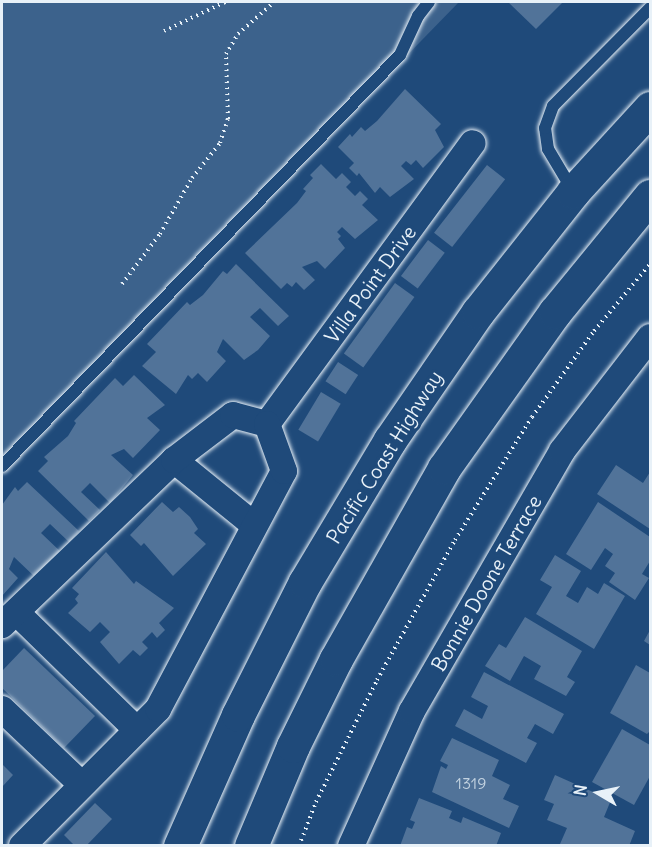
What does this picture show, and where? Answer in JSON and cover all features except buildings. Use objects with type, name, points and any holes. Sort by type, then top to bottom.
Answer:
[{"type":"highway","name":"Pacific Coast Highway","points":[[180,846],[238,715],[305,582],[390,440],[478,312],[573,192],[651,108]]},
{"type":"highway","points":[[251,846],[293,746],[336,659],[444,468],[555,312],[651,196]]},
{"type":"street","name":"Villa Point Drive","points":[[267,424],[473,143]]},
{"type":"street","name":"Bonnie Doone Terrace","points":[[351,846],[412,711],[562,451],[651,337]]},
{"type":"street","points":[[22,846],[158,709],[284,471],[267,424],[233,415],[174,460],[9,618],[137,730]]},
{"type":"street","points":[[174,460],[254,525]]},
{"type":"street","points":[[2,709],[82,785]]},
{"type":"lane","points":[[2,466],[400,55],[418,16],[429,2]]},
{"type":"lane","points":[[573,192],[548,149],[545,128],[553,106],[651,8]]},
{"type":"path","points":[[164,31],[225,2]]},
{"type":"path","points":[[122,284],[143,260],[192,178],[220,143],[228,119],[226,54],[238,34],[274,2]]},
{"type":"path","points":[[299,846],[316,802],[376,680],[455,540],[532,417],[594,331],[651,264]]},
{"type":"shaded area","points":[[2,2],[459,2],[2,471]]}]
